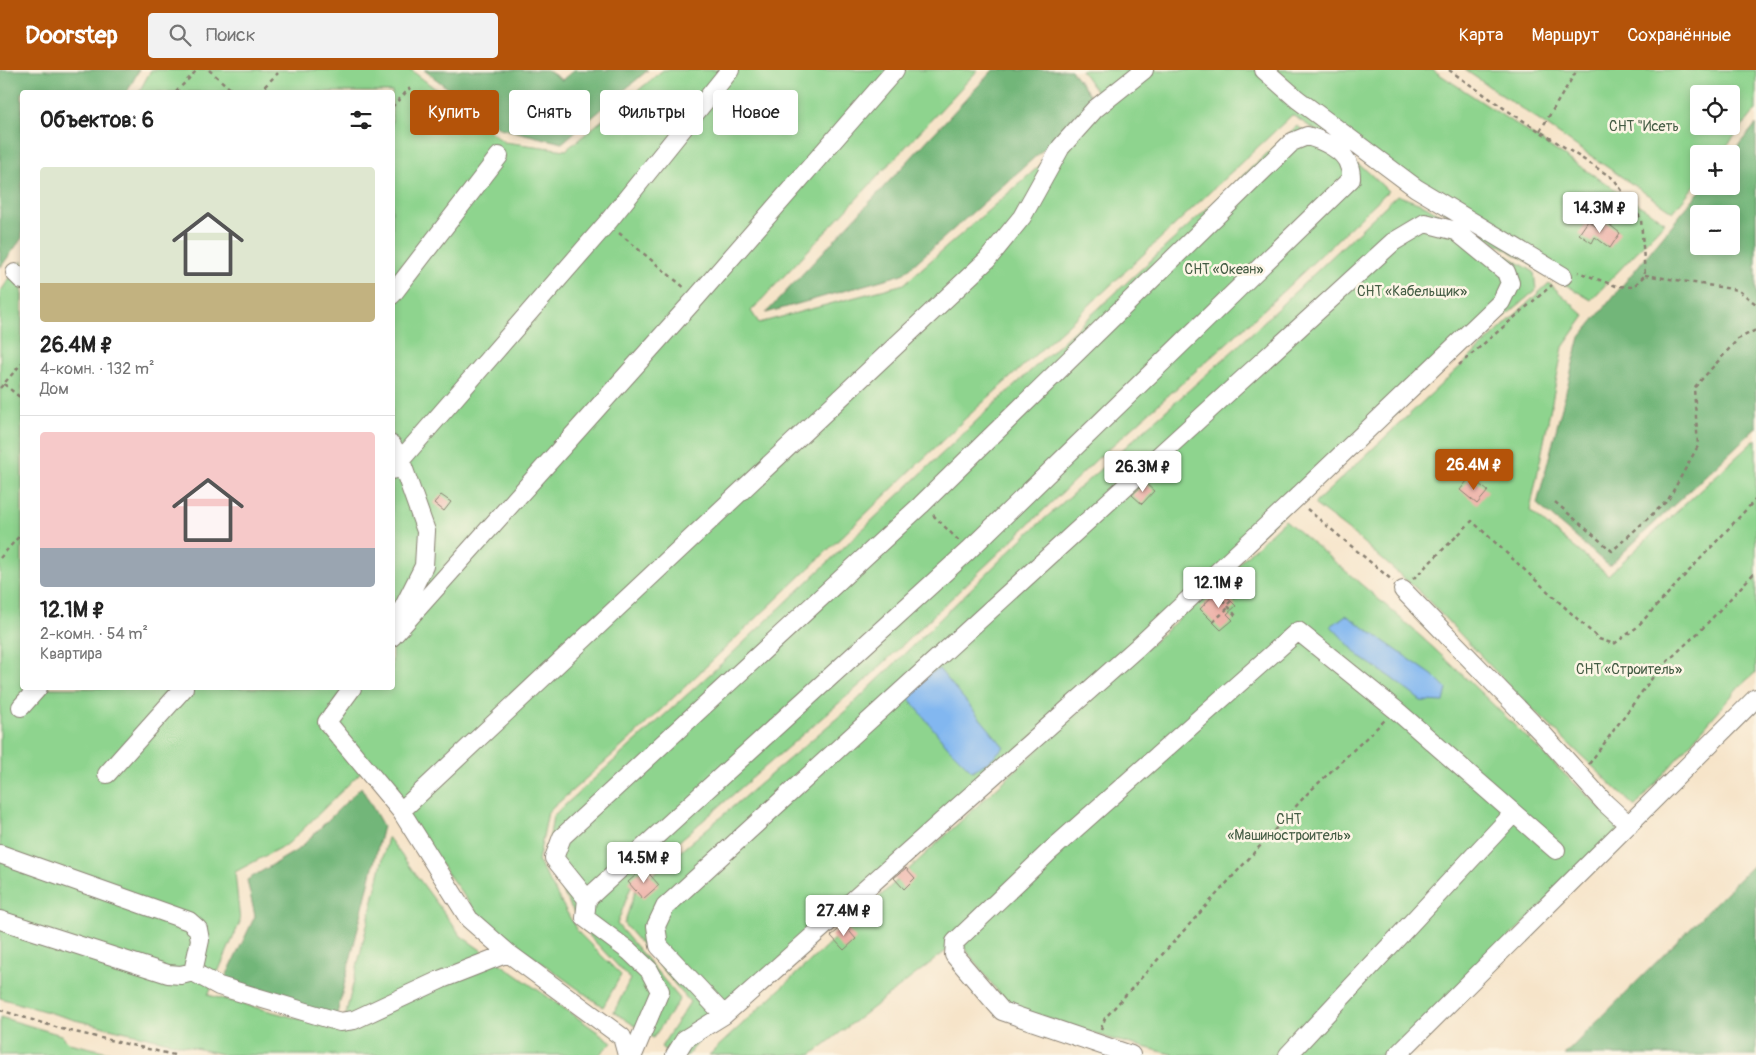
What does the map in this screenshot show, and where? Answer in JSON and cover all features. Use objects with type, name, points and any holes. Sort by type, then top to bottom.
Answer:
[{"type":"street","points":[[395,624],[424,566],[426,531],[397,465],[607,222],[730,70]]},
{"type":"street","points":[[395,634],[696,298],[895,70]]},
{"type":"street","points":[[401,811],[987,260],[1022,217],[1061,147],[1095,109],[1144,70]]},
{"type":"street","points":[[1264,70],[1297,100],[1416,188],[1562,276]]},
{"type":"street","points":[[587,899],[554,858],[562,837],[921,505],[1292,142],[1307,136],[1322,140],[1340,153],[1349,164],[1351,179],[968,551],[587,899],[585,918],[629,951],[649,970],[660,992],[633,1055]]},
{"type":"street","points":[[395,291],[500,156]]},
{"type":"street","points":[[675,1055],[685,1039],[724,1015],[1139,646],[1501,302],[1510,284],[1506,272],[1456,231],[1425,223],[1393,242],[665,908],[656,926],[659,946],[724,1015]]},
{"type":"street","points":[[1403,590],[1629,826]]},
{"type":"street","points":[[1131,1055],[1002,1011],[954,955],[955,942],[1049,852],[1298,631],[1396,710],[1556,850]]},
{"type":"street","points":[[21,707],[36,690]]},
{"type":"street","points":[[108,774],[182,690]]},
{"type":"street","points":[[351,690],[327,722],[401,811],[469,920],[508,952],[622,1037],[627,1055]]},
{"type":"street","points":[[1397,1055],[1756,698]]},
{"type":"street","points":[[1288,1055],[1513,814]]},
{"type":"street","points":[[0,854],[189,921],[198,929],[200,940],[193,972]]},
{"type":"street","points":[[0,920],[168,974],[181,976],[193,972],[219,986],[340,1022],[354,1020],[442,979],[508,952]]},
{"type":"path","points":[[178,90],[197,70]]},
{"type":"path","points":[[209,70],[232,90]]},
{"type":"path","points":[[1540,131],[1578,70]]},
{"type":"path","points":[[261,90],[278,73]]},
{"type":"path","points":[[395,105],[410,88]]},
{"type":"path","points":[[607,222],[696,298]]},
{"type":"path","points":[[1645,275],[1738,290],[1756,304]]},
{"type":"path","points":[[1555,502],[1612,551],[1668,500],[1698,446],[1694,388],[1738,339],[1756,330]]},
{"type":"path","points":[[0,388],[20,365]]},
{"type":"path","points":[[4,384],[20,396]]},
{"type":"path","points":[[1403,590],[1472,521],[1599,639],[1614,644],[1636,628],[1756,498]]},
{"type":"path","points":[[921,505],[945,526],[968,551]]},
{"type":"path","points":[[0,558],[20,535]]},
{"type":"path","points":[[1581,774],[1658,670],[1700,631],[1756,571]]},
{"type":"path","points":[[1213,622],[1252,582]]},
{"type":"path","points":[[1216,593],[1236,616]]},
{"type":"path","points":[[1096,1044],[1105,1018],[1307,794],[1396,710]]},
{"type":"path","points":[[0,1010],[62,1029],[174,1055]]},
{"type":"green space","points":[[0,70],[139,70],[128,90],[20,90],[20,241],[0,268]]},
{"type":"green space","points":[[151,70],[411,70],[437,90],[410,90],[410,135],[495,135],[504,142],[566,150],[584,135],[590,135],[590,130],[600,122],[600,135],[703,135],[703,90],[639,90],[663,70],[978,70],[751,311],[759,323],[904,284],[1107,107],[1081,70],[1433,70],[1665,222],[1591,300],[1392,180],[1292,115],[966,418],[626,743],[548,812],[538,861],[578,932],[621,975],[603,1007],[481,919],[368,765],[289,843],[235,872],[240,922],[208,995],[342,1030],[388,837],[461,936],[612,1042],[599,1055],[225,1055],[75,1020],[0,998],[0,292],[20,264],[20,690],[395,690],[395,90],[140,90]]},
{"type":"green space","points":[[424,70],[547,70],[562,80],[574,70],[648,70],[624,90],[600,90],[600,111],[590,119],[590,90],[509,90],[509,130],[499,127],[499,90],[450,90]]},
{"type":"green space","points":[[993,70],[1071,70],[1096,103],[903,274],[766,313]]},
{"type":"green space","name":"СНТ \"Исеть","points":[[1465,70],[1756,70],[1756,110],[1740,130],[1740,85],[1690,85],[1690,135],[1736,135],[1727,145],[1690,145],[1690,191],[1673,212]]},
{"type":"green space","points":[[1756,124],[1756,428],[1609,566],[1537,504],[1580,337],[1697,195],[1740,195],[1738,145]]},
{"type":"green space","name":"СНТ «Океан»","points":[[1297,126],[1366,170],[1388,191],[1257,316],[1096,460],[868,678],[633,881],[617,924],[680,999],[653,1038],[614,1012],[630,979],[583,929],[546,861],[553,816],[721,664],[988,410]]},
{"type":"green space","points":[[529,135],[571,135],[562,143]]},
{"type":"green space","name":"СНТ «Кабельщик»","points":[[1397,195],[1426,206],[1534,272],[1536,290],[1465,350],[1319,483],[729,1004],[688,1055],[671,1055],[661,1047],[690,1002],[624,924],[636,889],[849,708],[1022,539],[1236,348]]},
{"type":"green space","name":"СНТ «Строитель»","points":[[1549,283],[1585,316],[1563,347],[1530,511],[1608,575],[1756,439],[1756,672],[1740,686],[1635,807],[1517,694],[1421,593],[1352,533],[1314,504]]},
{"type":"green space","name":"СНТ «Машиностроитель»","points":[[1285,520],[1391,610],[1454,667],[1610,816],[1619,831],[1387,1055],[1175,1055],[1111,1039],[1008,1005],[959,941],[811,1055],[709,1055]]},
{"type":"green space","points":[[361,787],[383,826],[335,1022],[221,987],[255,916],[247,880],[299,849]]},
{"type":"green space","points":[[1756,862],[1756,1055],[1564,1055]]},
{"type":"green space","points":[[0,1017],[61,1035],[69,1043],[121,1055],[0,1055]]},
{"type":"water","points":[[1346,615],[1435,677],[1447,689],[1444,702],[1421,701],[1360,657],[1331,626]]},
{"type":"water","points":[[939,669],[1004,747],[988,762],[972,771],[947,746],[907,696],[928,675]]},
{"type":"building","points":[[1588,221],[1601,230],[1606,222],[1620,233],[1610,248],[1595,237],[1592,243],[1579,234]]},
{"type":"building","points":[[1470,477],[1488,491],[1477,504],[1460,490]]},
{"type":"building","points":[[1145,483],[1154,491],[1142,504],[1132,495]]},
{"type":"building","points":[[441,495],[451,502],[444,511],[434,503]]},
{"type":"building","points":[[1219,589],[1236,606],[1227,614],[1233,620],[1221,630],[1200,609]]},
{"type":"building","points":[[644,868],[659,885],[643,899],[628,882]]},
{"type":"building","points":[[906,868],[915,878],[904,889],[894,878]]},
{"type":"building","points":[[844,925],[856,939],[844,950],[831,936]]}]
